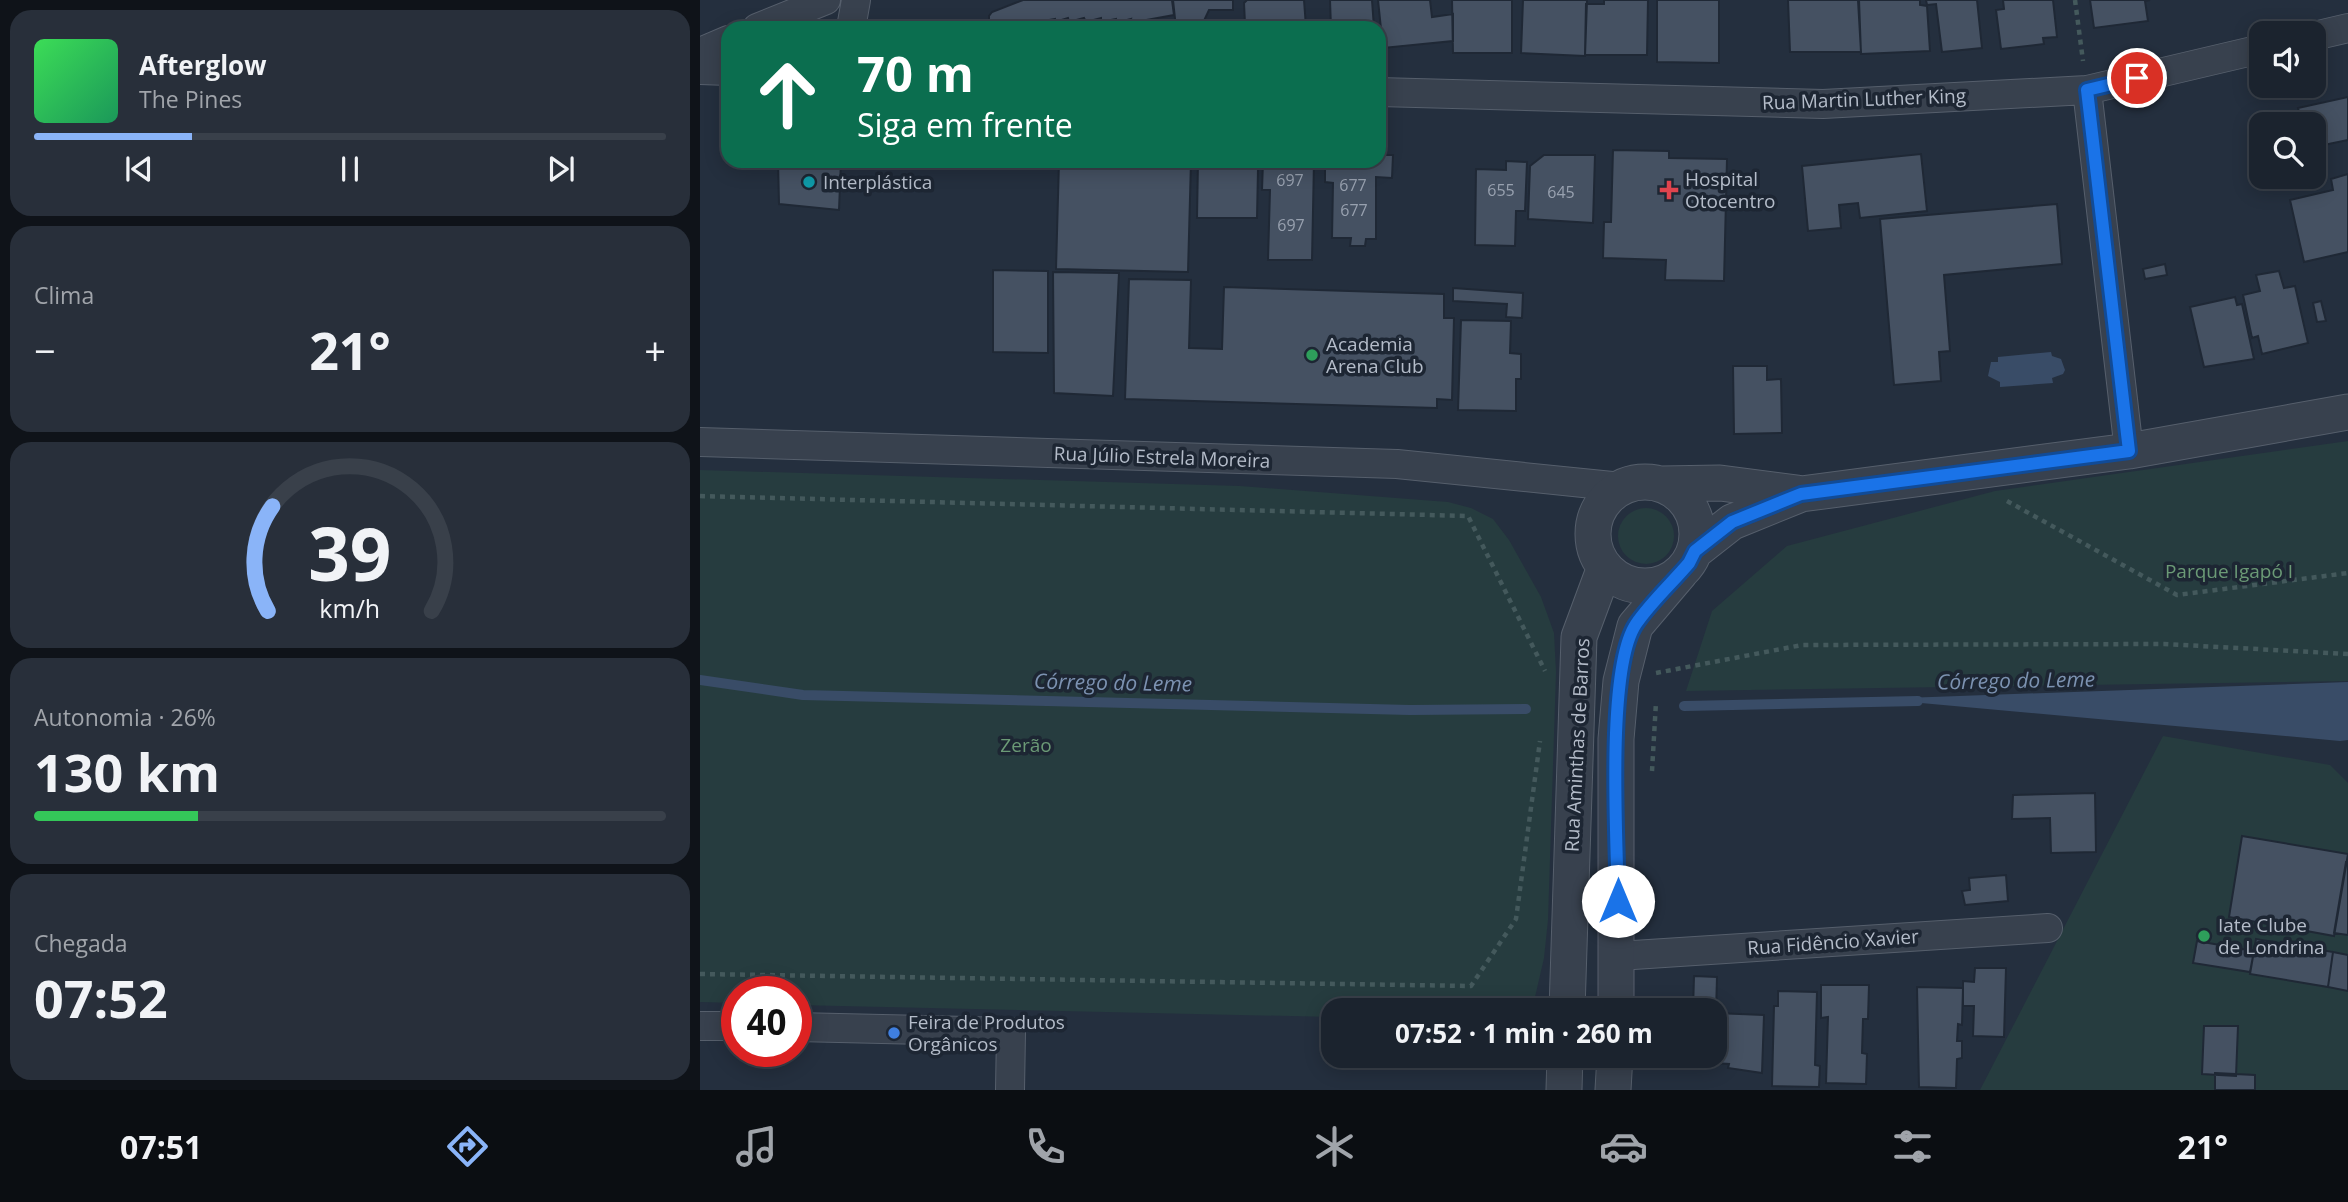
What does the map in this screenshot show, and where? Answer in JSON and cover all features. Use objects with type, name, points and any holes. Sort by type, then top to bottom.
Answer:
[{"type":"street","points":[[774,21],[825,0]]},
{"type":"street","points":[[852,21],[856,0]]},
{"type":"street","points":[[2326,33],[2348,28]]},
{"type":"street","points":[[700,52],[721,43]]},
{"type":"street","name":"Rua Martin Luther King","points":[[1386,92],[1823,104],[2087,90],[2249,51]]},
{"type":"street","points":[[700,70],[721,71]]},
{"type":"street","points":[[2087,90],[2129,451]]},
{"type":"street","points":[[1801,494],[1732,522],[1668,582],[1641,587],[1615,577],[1595,551],[1592,533],[1596,514],[1606,499],[1622,487],[1641,481],[1661,484],[1720,484],[1801,494],[2129,451],[2348,412]]},
{"type":"street","name":"Rua Júlio Estrela Moreira","points":[[700,442],[1397,464],[1622,487]]},
{"type":"street","points":[[1661,484],[1676,491],[1688,503],[1695,518],[1697,535],[1687,562]]},
{"type":"street","name":"Rua Aminthas de Barros","points":[[1616,998],[1616,739],[1621,681],[1635,626],[1687,562]]},
{"type":"street","name":"Rua Aminthas de Barros","points":[[1567,998],[1579,637],[1605,567]]},
{"type":"street","name":"Rua Fidêncio Xavier","points":[[1618,956],[2048,929]]},
{"type":"street","points":[[700,1026],[721,1026]]},
{"type":"street","points":[[812,1027],[1011,1032],[1010,1090]]},
{"type":"street","points":[[1564,1090],[1565,1068]]},
{"type":"street","points":[[1614,1090],[1615,1068]]},
{"type":"path","points":[[2075,0],[2087,90]]},
{"type":"path","points":[[1995,495],[2177,596],[2348,573]]},
{"type":"path","points":[[700,496],[1468,516],[1548,679]]},
{"type":"path","points":[[1621,681],[1802,646],[2164,644],[2348,654]]},
{"type":"path","points":[[700,974],[1471,986],[1516,919],[1541,732]]},
{"type":"green space","name":"Parque Igapó I","points":[[2348,441],[2348,681],[1686,691],[1712,611],[1787,546],[1995,491]]},
{"type":"green space","name":"Zerão","points":[[700,470],[1240,486],[1448,502],[1471,508],[1493,519],[1509,540],[1541,597],[1554,633],[1556,672],[1548,920],[1544,958],[1535,998],[1321,998],[1321,1017],[812,1005],[812,976],[721,976],[721,1003],[700,1002]]},
{"type":"green space","points":[[1640,508],[1652,508],[1662,512],[1670,520],[1674,536],[1670,552],[1662,560],[1652,564],[1640,564],[1630,560],[1622,552],[1618,542],[1618,530],[1622,520],[1630,512]]},
{"type":"green space","name":"Iate Clube de Londrina","points":[[2163,736],[2330,765],[2348,783],[2348,1090],[1980,1090]]},
{"type":"water","points":[[2051,352],[2052,356],[2061,359],[2065,370],[2063,374],[2052,378],[2053,383],[2000,387],[2000,382],[1988,376],[1991,362],[1998,362],[1998,357]]},
{"type":"water","points":[[2348,682],[2348,740],[2340,741],[1877,699]]},
{"type":"building","points":[[1023,0],[1172,0],[1174,15],[1141,21],[1101,21],[1101,18],[1086,21],[1084,18],[1069,21],[1068,18],[1058,21],[989,21],[992,12]]},
{"type":"building","points":[[1173,0],[1233,0],[1233,10],[1209,10],[1204,21],[1175,21]]},
{"type":"building","points":[[1247,0],[1304,0],[1306,21],[1245,21],[1244,3]]},
{"type":"building","points":[[1330,0],[1372,0],[1374,21],[1331,21]]},
{"type":"building","points":[[1378,0],[1430,0],[1432,17],[1453,14],[1453,41],[1386,48],[1386,21],[1380,21]]},
{"type":"building","points":[[1452,0],[1512,0],[1512,53],[1453,53]]},
{"type":"building","points":[[1523,0],[1587,0],[1585,56],[1521,53]]},
{"type":"building","points":[[1604,0],[1648,0],[1647,55],[1585,55],[1586,4],[1604,4]]},
{"type":"building","points":[[1657,0],[1719,0],[1719,63],[1657,62]]},
{"type":"building","points":[[1788,0],[1858,0],[1861,52],[1790,52]]},
{"type":"building","points":[[1859,0],[1920,0],[1920,5],[1927,6],[1930,51],[1861,54]]},
{"type":"building","points":[[1926,0],[1977,0],[1982,48],[1942,52],[1936,4],[1927,5]]},
{"type":"building","points":[[2003,0],[2053,0],[2057,37],[2043,38],[2044,44],[2001,49],[1996,10],[2004,9]]},
{"type":"building","points":[[2090,0],[2150,0],[2145,1],[2148,21],[2094,28]]},
{"type":"building","points":[[2348,97],[2348,140],[2326,145],[2326,112],[2299,112],[2298,108]]},
{"type":"building","name":"Hospital Otocentro","points":[[1613,150],[1669,151],[1669,158],[1727,159],[1724,281],[1665,280],[1666,260],[1603,258],[1604,222],[1611,222]]},
{"type":"building","points":[[1921,154],[1927,211],[1860,218],[1858,203],[1839,205],[1841,228],[1808,231],[1802,166]]},
{"type":"building","points":[[1386,155],[1393,155],[1392,178],[1376,177],[1376,239],[1366,239],[1365,246],[1350,246],[1351,238],[1332,238],[1333,183],[1325,182],[1325,168],[1386,168]]},
{"type":"building","points":[[1544,155],[1595,155],[1593,223],[1528,219],[1530,166]]},
{"type":"building","points":[[1506,161],[1527,162],[1525,211],[1516,211],[1515,246],[1475,245],[1476,169],[1506,170]]},
{"type":"building","name":"Interplástica","points":[[778,168],[841,168],[839,210],[779,204]]},
{"type":"building","points":[[1059,168],[1191,168],[1188,272],[1056,269]]},
{"type":"building","points":[[1198,168],[1258,169],[1257,218],[1197,218]]},
{"type":"building","points":[[1263,168],[1314,168],[1312,260],[1268,260],[1270,190],[1262,190]]},
{"type":"building","points":[[2348,174],[2348,252],[2304,262],[2290,200],[2333,190],[2331,179]]},
{"type":"building","points":[[2057,204],[2062,264],[1944,275],[1950,351],[1939,352],[1941,381],[1894,385],[1880,219]]},
{"type":"building","points":[[2165,264],[2167,275],[2145,279],[2143,269]]},
{"type":"building","points":[[993,270],[1048,271],[1048,353],[993,352]]},
{"type":"building","points":[[2279,271],[2284,288],[2295,286],[2308,343],[2262,354],[2258,336],[2252,338],[2243,295],[2260,291],[2256,275]]},
{"type":"building","points":[[1053,272],[1119,273],[1113,396],[1054,393]]},
{"type":"building","points":[[1129,279],[1191,280],[1189,348],[1222,349],[1224,287],[1444,294],[1444,318],[1454,318],[1452,400],[1437,399],[1437,408],[1125,399]]},
{"type":"building","points":[[1453,288],[1523,293],[1522,318],[1506,317],[1507,304],[1453,301]]},
{"type":"building","points":[[2235,297],[2237,305],[2242,304],[2254,359],[2204,367],[2190,307]]},
{"type":"building","points":[[2321,301],[2326,321],[2317,322],[2313,303]]},
{"type":"building","points":[[1461,320],[1511,321],[1510,353],[1521,354],[1521,379],[1516,379],[1516,411],[1458,410]]},
{"type":"building","points":[[1733,366],[1767,366],[1767,380],[1781,379],[1782,433],[1734,434]]},
{"type":"building","points":[[2095,793],[2096,852],[2051,853],[2050,818],[2012,819],[2013,795]]},
{"type":"building","points":[[2242,836],[2348,854],[2334,936],[2229,917]]},
{"type":"building","points":[[2348,862],[2348,935],[2334,933]]},
{"type":"building","points":[[2006,875],[2008,901],[1965,905],[1962,891],[1970,890],[1969,878]]},
{"type":"building","points":[[2256,939],[2333,952],[2328,987],[2250,974]]},
{"type":"building","points":[[2197,941],[2254,951],[2250,972],[2193,963]]},
{"type":"building","points":[[2333,952],[2348,955],[2348,991],[2328,987]]},
{"type":"building","points":[[1975,968],[2006,968],[2004,1037],[1973,1036],[1974,1006],[1963,1006],[1963,981],[1974,982]]},
{"type":"building","points":[[1694,976],[1717,977],[1716,998],[1693,998]]},
{"type":"building","points":[[1821,985],[1869,985],[1868,1019],[1863,1019],[1862,1053],[1867,1054],[1866,1084],[1826,1083],[1828,1017],[1821,1018]]},
{"type":"building","points":[[1917,987],[1963,988],[1962,1025],[1958,1024],[1957,1041],[1962,1041],[1962,1058],[1957,1059],[1956,1088],[1919,1087]]},
{"type":"building","points":[[1778,991],[1817,992],[1815,1065],[1820,1066],[1819,1087],[1772,1086],[1774,1006],[1778,1006]]},
{"type":"building","points":[[1727,1013],[1764,1015],[1762,1073],[1728,1068]]},
{"type":"building","points":[[2204,1026],[2238,1026],[2236,1076],[2202,1074]]},
{"type":"building","points":[[2215,1073],[2255,1075],[2255,1090],[2215,1090]]},
{"type":"waterway","name":"Córrego do Leme","points":[[700,680],[803,695],[1410,710],[1526,709]]},
{"type":"waterway","name":"Córrego do Leme","points":[[1684,706],[1918,701]]},
{"type":"place","name":"Interplástica","points":[[809,182]]},
{"type":"place","name":"Hospital Otocentro","points":[[1669,190]]},
{"type":"place","name":"Academia Arena Club","points":[[1312,355]]},
{"type":"place","name":"Iate Clube de Londrina","points":[[2204,936]]},
{"type":"place","name":"Feira de Produtos Orgânicos","points":[[894,1033]]},
{"type":"route","points":[[1618,901],[1616,739],[1625,654],[1635,626],[1689,563],[1695,551],[1732,522],[1801,494],[2129,451],[2087,90],[2137,78]]}]
